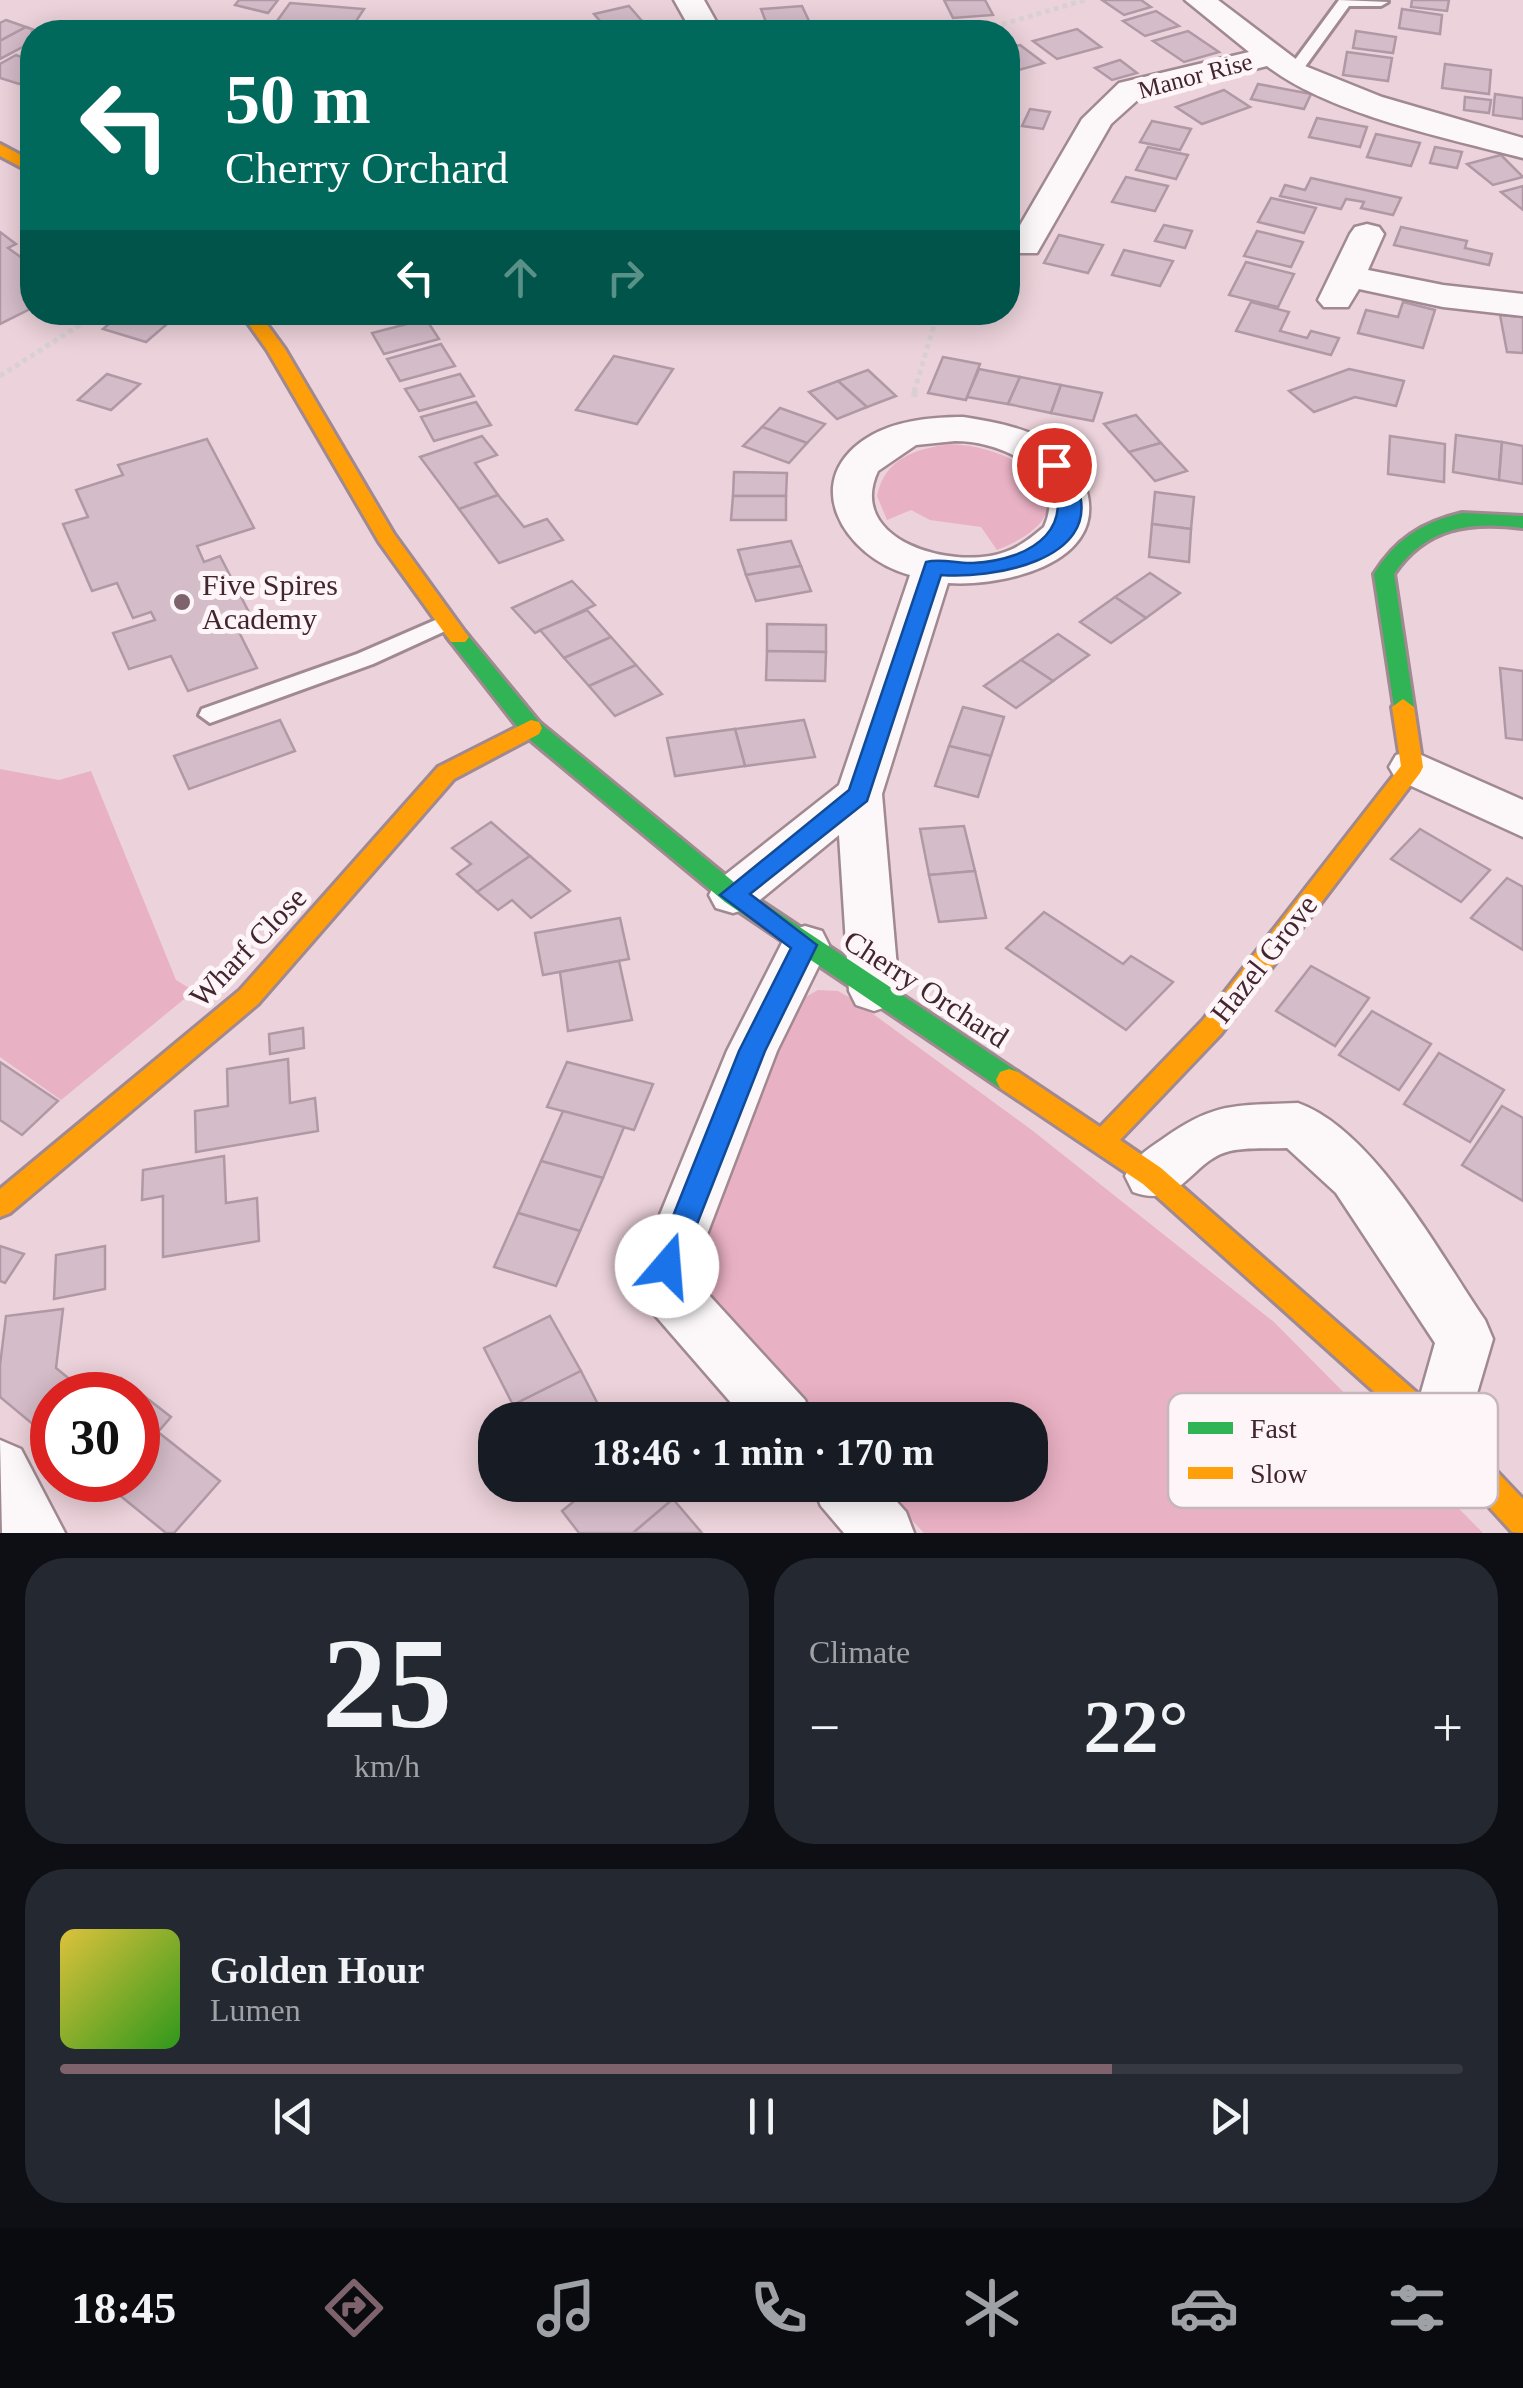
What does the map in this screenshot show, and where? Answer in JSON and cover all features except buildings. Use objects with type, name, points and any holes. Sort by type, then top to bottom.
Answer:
[{"type":"street","name":"Manor Rise","points":[[1200,0],[1282,64],[1371,104],[1523,148]]},
{"type":"street","name":"Manor Rise","points":[[1025,246],[1098,119],[1130,90],[1282,64]]},
{"type":"street","points":[[1368,234],[1341,290],[1523,305]]},
{"type":"street","name":"Cherry Orchard","points":[[259,325],[276,348],[386,538],[531,728],[732,895],[1104,1140],[1152,1176],[1398,1393]]},
{"type":"street","points":[[963,428],[998,434],[1029,447],[1068,487],[1070,511],[1061,534],[1024,559],[972,570],[933,567],[877,543],[859,525],[850,505],[850,484],[868,457],[900,437],[928,430],[963,428]]},
{"type":"street","points":[[1523,522],[1474,517],[1445,521],[1394,548],[1384,574],[1412,766],[1523,820]]},
{"type":"street","points":[[874,991],[859,794],[933,567]]},
{"type":"street","name":"Wharf Close","points":[[0,1205],[249,997],[446,773],[531,728]]},
{"type":"street","name":"Hazel Grove","points":[[1104,1140],[1212,1027],[1412,766]]},
{"type":"street","points":[[732,895],[859,794]]},
{"type":"street","points":[[768,1402],[674,1296],[667,1266],[752,1051],[805,945]]},
{"type":"street","points":[[1152,1176],[1216,1129],[1298,1125],[1355,1177],[1465,1339],[1450,1393]]},
{"type":"street","points":[[0,1469],[35,1533]]},
{"type":"street","name":"Cherry Orchard","points":[[1498,1494],[1523,1522]]},
{"type":"street","points":[[857,1502],[884,1533]]},
{"type":"lane","points":[[1282,64],[1346,2],[1381,2]]},
{"type":"lane","points":[[210,715],[365,659],[447,622]]},
{"type":"path","points":[[1017,20],[1085,0]]},
{"type":"path","points":[[0,376],[80,325]]},
{"type":"path","points":[[928,430],[914,390],[934,325]]},
{"type":"shaded area","points":[[950,444],[1004,456],[1026,468],[1041,483],[1048,499],[1045,517],[1028,534],[997,550],[981,527],[930,520],[911,510],[887,520],[877,496],[894,464],[925,449]]},
{"type":"shaded area","points":[[0,769],[59,780],[91,771],[176,980],[194,991],[61,1100],[0,1057]]},
{"type":"shaded area","points":[[818,990],[838,991],[1033,1131],[1274,1322],[1344,1393],[1168,1393],[1168,1508],[1458,1508],[1483,1533],[924,1533],[895,1502],[1048,1502],[1048,1402],[802,1402],[699,1290],[691,1255],[788,1007]]},
{"type":"traffic: fast","points":[[1403,707],[1384,574],[1410,542],[1443,524],[1481,518],[1523,522]]},
{"type":"traffic: fast","points":[[458,637],[531,728],[733,895],[1009,1080]]},
{"type":"traffic: slow","points":[[0,149],[20,161]]},
{"type":"traffic: slow","points":[[258,325],[386,537],[458,637]]},
{"type":"traffic: slow","points":[[1104,1140],[1212,1027],[1412,767],[1403,707]]},
{"type":"traffic: slow","points":[[0,1205],[249,997],[446,773],[531,728]]},
{"type":"traffic: slow","points":[[1009,1080],[1152,1176],[1396,1393]]},
{"type":"traffic: slow","points":[[1498,1494],[1523,1521]]},
{"type":"place","name":"Five Spires Academy","points":[[182,602]]},
{"type":"route","points":[[667,1266],[674,1239],[752,1051],[805,945],[732,895],[859,794],[933,567],[972,570],[1008,565],[1039,552],[1061,534],[1070,511],[1068,487],[1054,465]]}]
